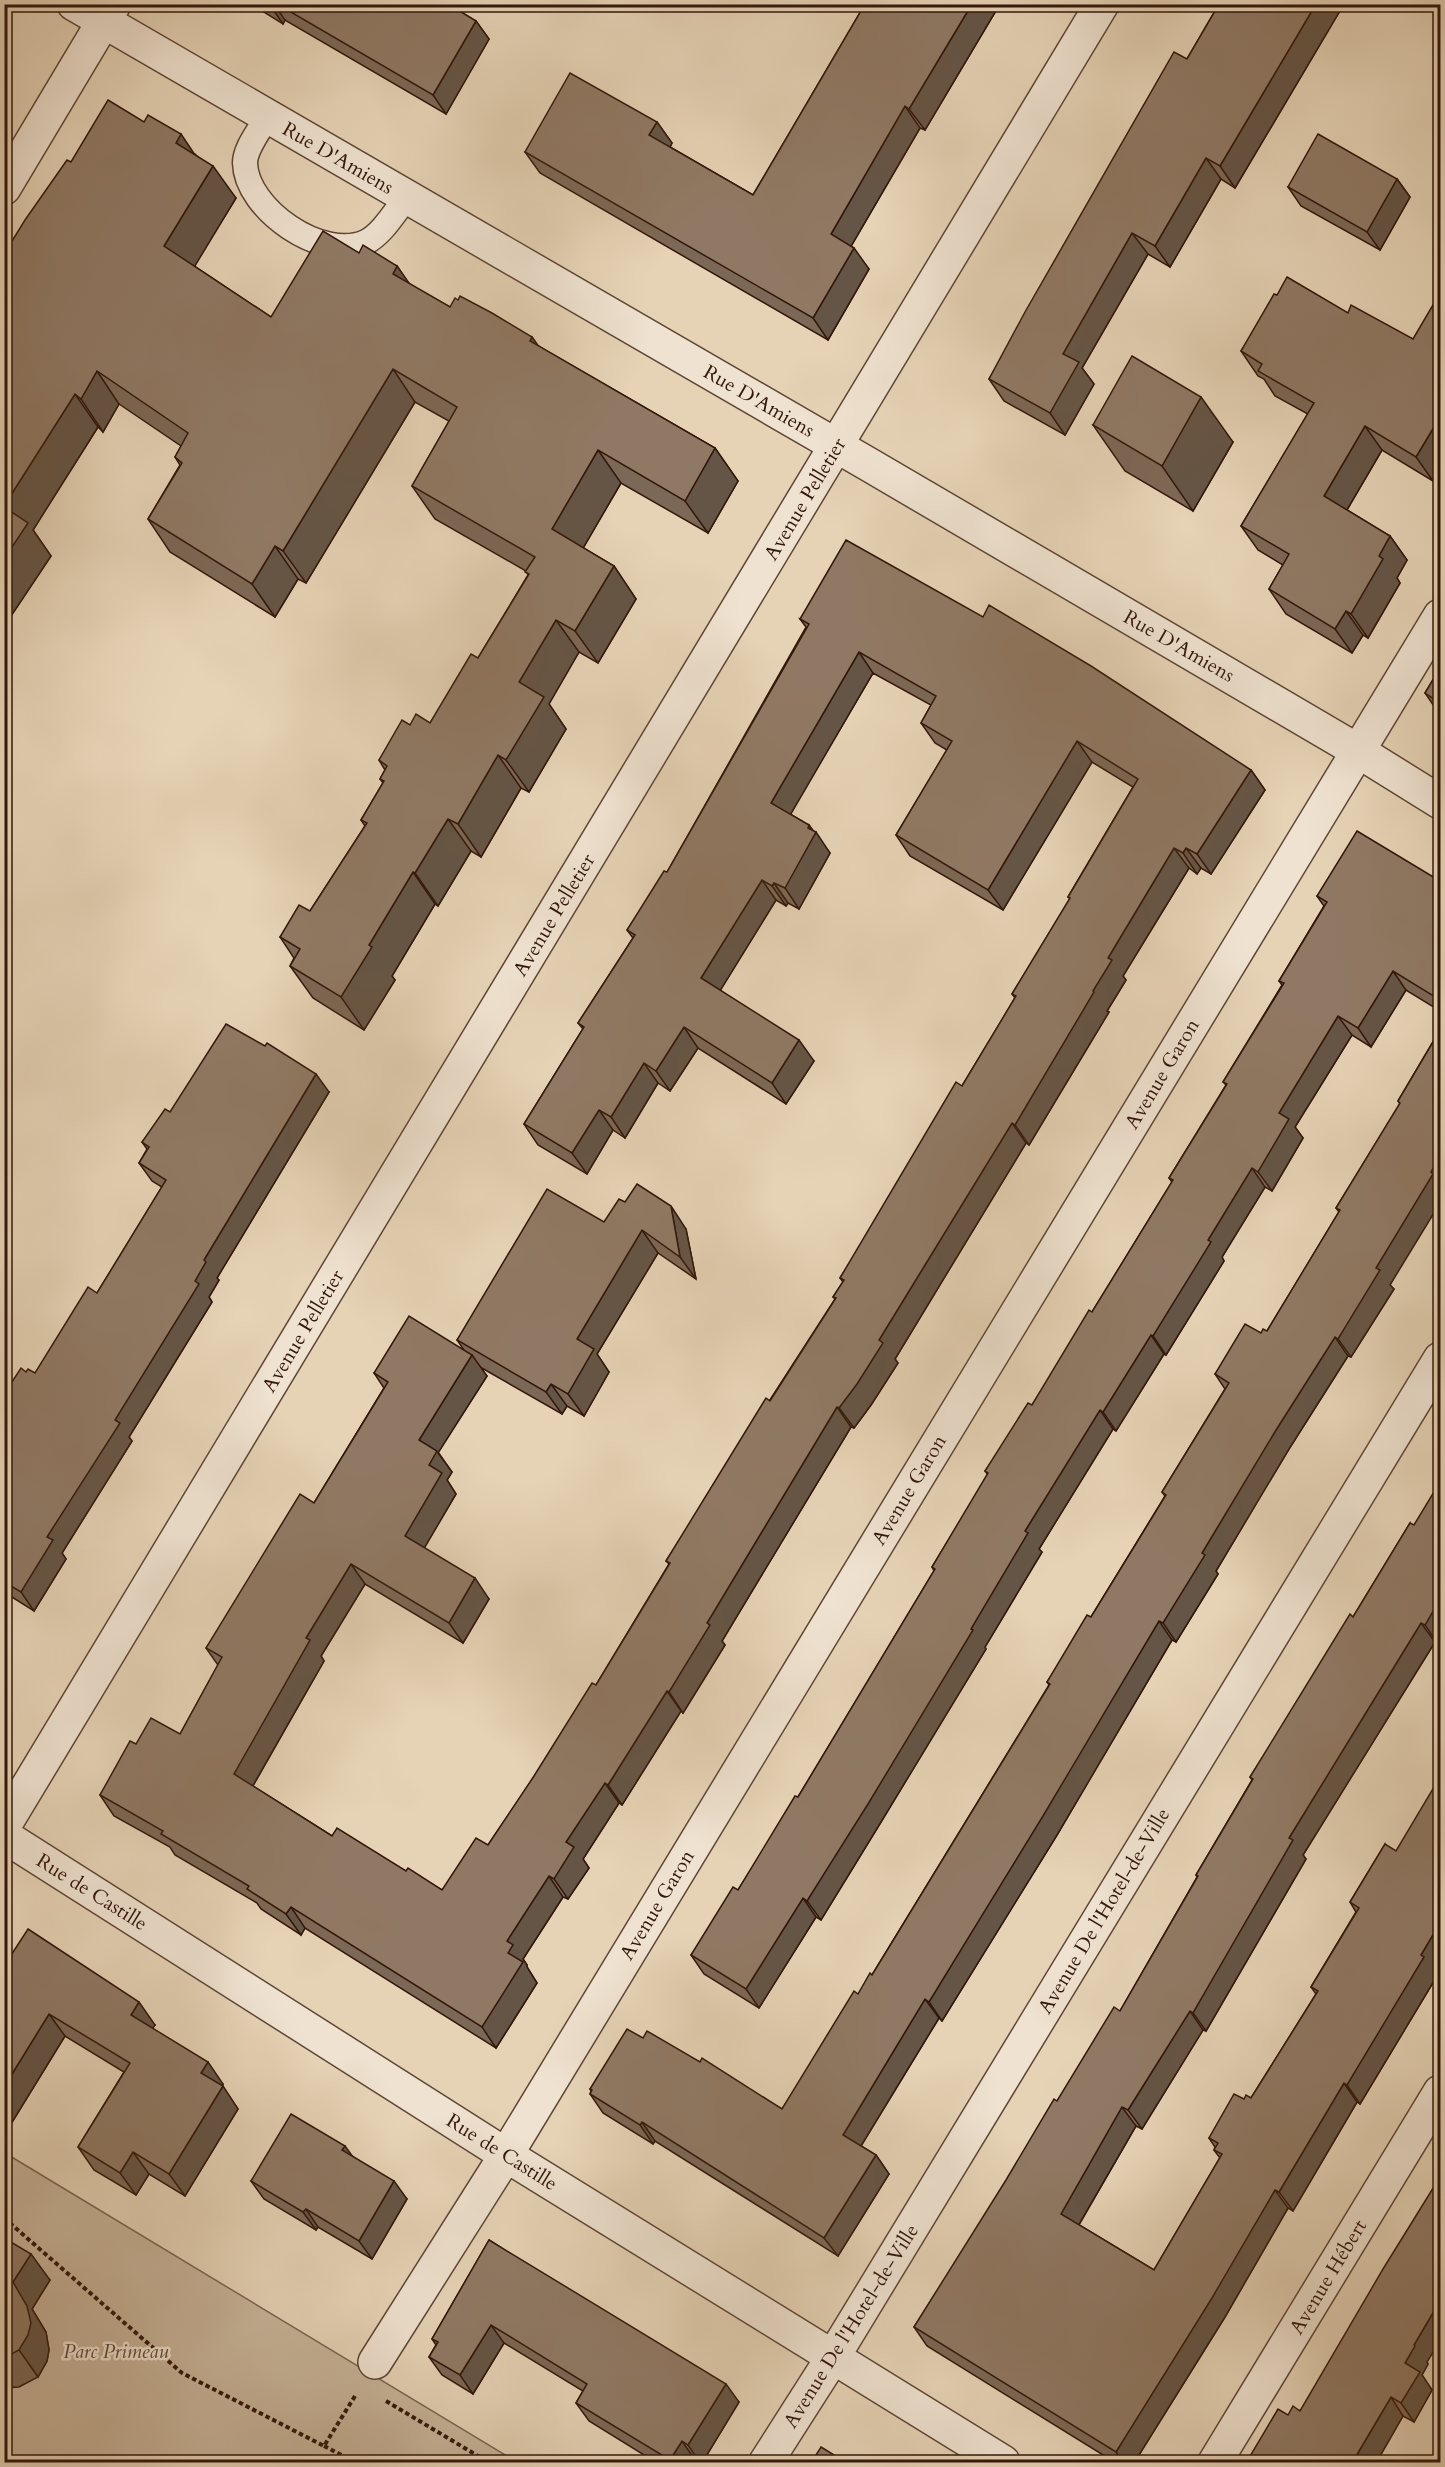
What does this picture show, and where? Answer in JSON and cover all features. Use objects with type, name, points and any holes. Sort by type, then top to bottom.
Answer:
[{"type":"street","name":"Rue D'Amiens","points":[[74,4],[109,13],[267,117],[837,446],[1358,751],[1440,802]]},
{"type":"street","name":"Avenue Pelletier","points":[[4,1826],[1102,4]]},
{"type":"street","points":[[4,188],[109,13]]},
{"type":"street","name":"Avenue Garon","points":[[368,2374],[506,2155],[1440,616]]},
{"type":"street","name":"Avenue De l'Hotel-de-Ville","points":[[766,2463],[833,2357],[1440,1359]]},
{"type":"street","name":"Rue de Castille","points":[[4,1836],[506,2155],[1003,2463]]},
{"type":"street","name":"Avenue Hébert","points":[[1215,2463],[1440,2092]]},
{"type":"lane","points":[[267,117],[246,155],[246,171],[255,191],[271,211],[291,230],[302,236],[335,245],[365,242],[378,233],[406,198]]},
{"type":"path","points":[[4,2218],[182,2373],[355,2463]]},
{"type":"path","points":[[324,2446],[368,2374],[488,2463]]},
{"type":"green space","name":"Parc Primeau","points":[[5,2153],[517,2462],[5,2462]]},
{"type":"building","points":[[277,4],[448,4],[476,21],[433,95]]},
{"type":"building","points":[[865,4],[972,4],[909,109],[905,106],[831,234],[854,248],[813,318],[525,152],[570,73],[657,122],[649,135],[753,195]]},
{"type":"building","points":[[1219,4],[1316,4],[1220,166],[1206,158],[1155,246],[1132,233],[1063,354],[1079,362],[1050,413],[989,379],[1174,52],[1187,59]]},
{"type":"building","points":[[108,100],[144,122],[148,115],[181,134],[176,143],[213,166],[164,246],[271,317],[323,231],[359,253],[363,245],[397,266],[393,274],[450,307],[455,298],[458,300],[460,296],[492,313],[532,337],[530,341],[715,448],[685,501],[598,450],[552,529],[614,566],[575,631],[556,620],[519,682],[544,697],[506,760],[498,755],[458,824],[448,819],[369,945],[372,947],[341,997],[290,966],[300,949],[280,937],[299,905],[310,911],[367,823],[361,820],[384,781],[380,779],[387,766],[379,760],[402,720],[410,725],[416,714],[430,723],[471,654],[478,658],[529,574],[525,572],[535,557],[412,486],[457,407],[393,369],[283,551],[275,546],[252,584],[148,519],[182,463],[175,457],[188,433],[97,371],[81,399],[75,394],[4,506],[4,254],[67,160],[71,162]]},
{"type":"building","points":[[1318,134],[1397,179],[1367,232],[1288,187]]},
{"type":"building","points":[[1287,277],[1348,313],[1351,305],[1413,339],[1440,293],[1440,417],[1416,457],[1365,426],[1324,496],[1390,536],[1379,556],[1383,559],[1351,614],[1346,611],[1335,629],[1269,589],[1289,554],[1241,526],[1314,403],[1258,371],[1262,364],[1241,351],[1274,294],[1277,295]]},
{"type":"building","points":[[1132,356],[1201,397],[1162,466],[1093,425]]},
{"type":"building","points":[[4,507],[28,523],[4,559]]},
{"type":"building","points":[[846,540],[983,617],[989,605],[1091,666],[1251,770],[1197,854],[1186,848],[1183,853],[1174,848],[1108,958],[1112,960],[1015,1125],[1012,1123],[879,1340],[883,1343],[857,1384],[839,1408],[837,1407],[707,1623],[710,1625],[669,1692],[667,1691],[608,1785],[605,1783],[566,1842],[574,1847],[554,1879],[549,1876],[507,1941],[513,1945],[508,1953],[523,1962],[482,2027],[291,1907],[286,1914],[247,1889],[249,1886],[161,1834],[163,1831],[100,1795],[130,1741],[136,1744],[151,1718],[180,1734],[222,1657],[206,1648],[300,1494],[314,1503],[388,1382],[374,1373],[409,1316],[472,1355],[419,1440],[437,1451],[429,1465],[442,1473],[405,1536],[475,1578],[449,1623],[351,1564],[306,1638],[310,1640],[234,1774],[332,1836],[337,1828],[406,1871],[408,1868],[442,1890],[476,1838],[488,1845],[592,1683],[596,1685],[670,1563],[666,1561],[766,1398],[770,1401],[836,1298],[833,1297],[844,1280],[840,1278],[956,1082],[962,1086],[1016,996],[1012,994],[1138,779],[1077,741],[988,890],[896,835],[952,741],[921,723],[936,696],[859,652],[771,803],[809,825],[808,828],[816,832],[785,888],[774,883],[772,886],[762,880],[701,978],[799,1040],[772,1083],[684,1027],[656,1071],[644,1063],[611,1117],[599,1110],[572,1153],[524,1124],[584,1027],[578,1023],[635,935],[627,930],[664,871],[667,872],[809,624],[800,619]]},
{"type":"building","points":[[1440,668],[1440,703],[1425,693]]},
{"type":"building","points":[[1357,831],[1440,881],[1440,1000],[1393,971],[1358,1028],[1338,1016],[1279,1113],[1289,1119],[1258,1172],[1252,1168],[1208,1240],[1211,1242],[1153,1336],[1151,1335],[1103,1412],[1100,1410],[1025,1531],[1028,1533],[971,1629],[973,1630],[868,1804],[807,1901],[803,1898],[746,1989],[691,1955],[733,1887],[738,1890],[795,1796],[798,1797],[935,1569],[932,1567],[988,1473],[985,1471],[1028,1403],[1032,1405],[1089,1310],[1092,1312],[1173,1180],[1169,1178],[1227,1084],[1223,1082],[1284,983],[1279,981],[1327,902],[1317,896]]},
{"type":"building","points":[[226,1024],[265,1046],[267,1043],[316,1074],[204,1260],[206,1262],[195,1281],[199,1284],[115,1420],[120,1423],[47,1537],[53,1540],[21,1592],[4,1582],[4,1443],[8,1438],[4,1436],[4,1394],[21,1368],[26,1372],[28,1369],[35,1373],[88,1287],[97,1293],[166,1180],[139,1163],[149,1147],[142,1142],[165,1109],[170,1112]]},
{"type":"building","points":[[1440,1030],[1440,1155],[1431,1172],[1433,1174],[1376,1268],[1380,1270],[1338,1339],[1335,1337],[1276,1430],[1202,1553],[1205,1555],[1163,1623],[1159,1621],[929,2002],[925,1999],[843,2135],[876,2155],[824,2238],[642,2122],[640,2125],[590,2094],[592,2090],[590,2089],[627,2029],[643,2038],[647,2031],[700,2062],[702,2058],[782,2109],[854,1991],[858,1994],[870,1973],[872,1975],[1050,1684],[1047,1682],[1087,1615],[1091,1617],[1166,1495],[1162,1492],[1229,1383],[1215,1374],[1245,1324],[1261,1333],[1263,1329],[1267,1331],[1340,1210],[1336,1208],[1400,1103],[1398,1101]]},
{"type":"building","points":[[637,1184],[671,1206],[680,1257],[642,1230],[577,1339],[594,1349],[568,1394],[551,1384],[546,1392],[457,1340],[547,1189],[604,1222],[619,1199],[625,1202]]},
{"type":"building","points":[[1440,1482],[1440,1599],[1425,1625],[1421,1623],[1289,1838],[1293,1840],[1193,2013],[1190,2011],[1128,2110],[1122,2107],[1061,2214],[1154,2270],[1222,2154],[1214,2150],[1218,2143],[1209,2138],[1234,2094],[1244,2099],[1246,2095],[1251,2098],[1318,1991],[1311,1987],[1359,1908],[1350,1902],[1385,1844],[1396,1851],[1440,1777],[1440,1923],[1421,1955],[1424,1957],[1347,2085],[1344,2083],[1279,2192],[1275,2190],[1212,2298],[1116,2452],[914,2327],[1054,2099],[1057,2101],[1114,2007],[1120,2011],[1253,1779],[1250,1777],[1350,1614],[1353,1617],[1410,1523],[1414,1525]]},
{"type":"building","points":[[28,1929],[139,2002],[131,2015],[208,2062],[201,2073],[223,2086],[169,2174],[133,2152],[120,2173],[78,2147],[130,2063],[49,2014],[4,2087],[4,1966]]},
{"type":"building","points":[[291,2114],[345,2146],[342,2150],[394,2181],[359,2241],[306,2209],[303,2212],[251,2181]]},
{"type":"building","points":[[1440,2177],[1440,2301],[1405,2363],[1420,2372],[1401,2403],[1391,2397],[1352,2463],[1246,2463],[1278,2409],[1288,2415],[1293,2406],[1300,2411]]},
{"type":"building","points":[[4,2238],[31,2254],[13,2282],[27,2306],[31,2323],[28,2335],[19,2350],[4,2358]]},
{"type":"building","points":[[489,2240],[726,2384],[688,2445],[682,2441],[670,2460],[576,2403],[587,2384],[491,2325],[460,2375],[429,2357],[438,2342],[432,2339]]},
{"type":"building","points":[[821,2447],[847,2463],[811,2463]]}]
